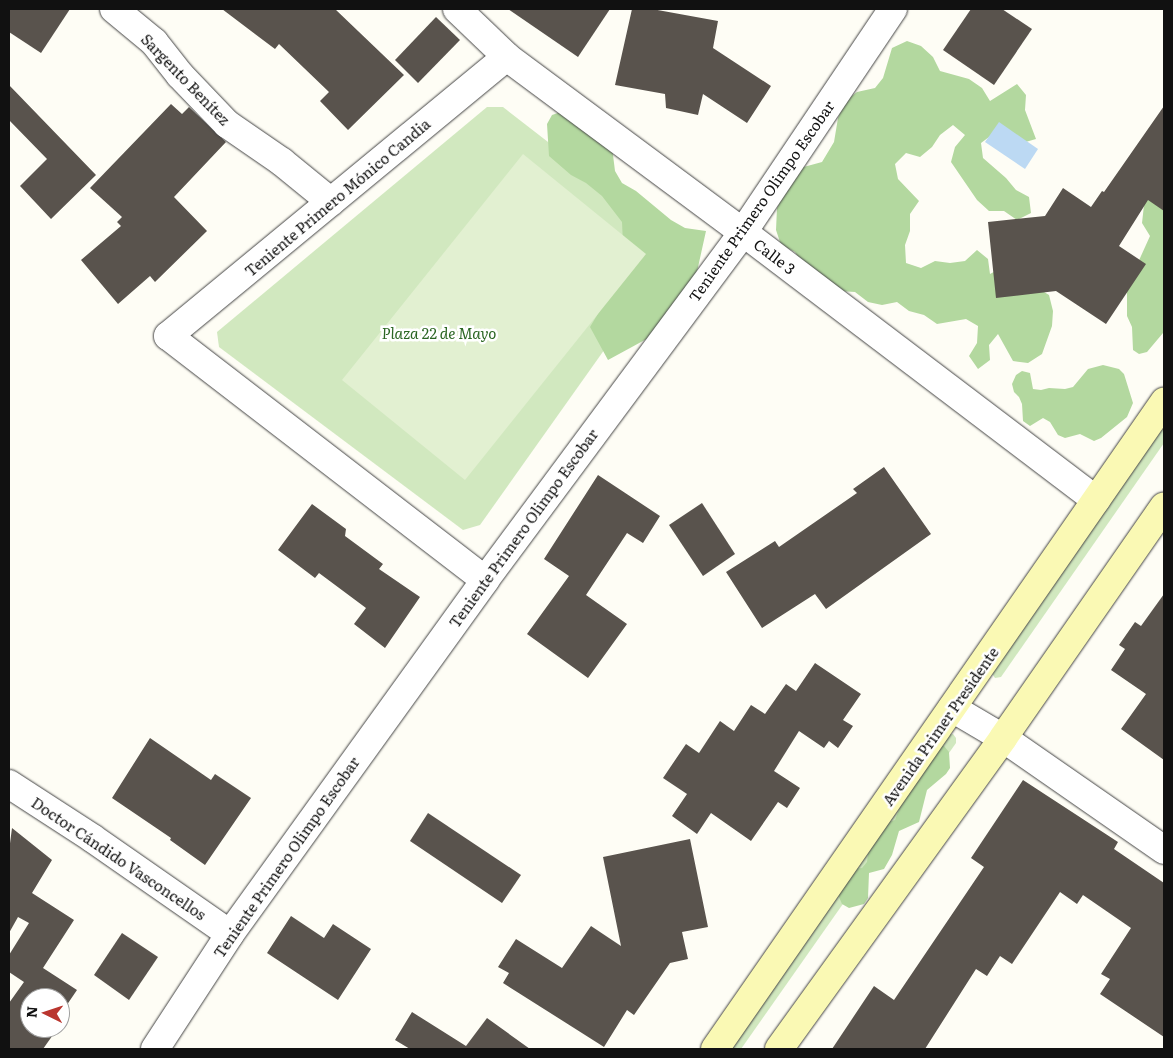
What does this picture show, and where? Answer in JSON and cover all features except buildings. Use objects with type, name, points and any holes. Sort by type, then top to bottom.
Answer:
[{"type":"main road","name":"Avenida Primer Presidente","points":[[714,1049],[1164,402]]},
{"type":"main road","points":[[779,1049],[1003,738],[1164,506]]},
{"type":"street","name":"Sargento Benítez","points":[[114,9],[154,42],[180,75],[227,124],[282,162],[331,202]]},
{"type":"street","name":"Calle 3","points":[[457,9],[507,57],[743,232],[1096,500]]},
{"type":"street","name":"Teniente Primero Olimpo Escobar","points":[[155,1049],[230,934],[485,580],[743,232],[894,9]]},
{"type":"street","name":"Teniente Primero Mónico Candia","points":[[485,580],[168,336],[507,57]]},
{"type":"street","points":[[952,708],[1003,738],[1164,850]]},
{"type":"street","name":"Doctor Cándido Vasconcellos","points":[[9,784],[230,934]]},
{"type":"green space","points":[[907,41],[921,46],[933,57],[940,71],[969,79],[982,88],[990,101],[1017,84],[1026,95],[1025,110],[1036,139],[1022,143],[993,134],[981,143],[983,158],[1006,178],[1016,190],[1029,197],[1031,213],[1017,220],[1004,211],[989,211],[977,200],[951,162],[955,147],[965,135],[953,125],[940,135],[932,147],[920,157],[906,153],[895,164],[898,179],[919,201],[910,214],[910,231],[905,245],[906,263],[921,268],[935,261],[950,263],[965,261],[977,250],[988,259],[990,274],[1003,267],[1049,295],[1053,311],[1052,326],[1042,354],[1028,363],[1013,361],[998,334],[989,345],[990,360],[978,369],[969,356],[977,343],[978,326],[966,319],[937,324],[924,315],[909,311],[897,302],[882,305],[868,302],[855,292],[839,291],[803,265],[795,252],[781,245],[776,230],[777,208],[794,173],[800,168],[822,162],[834,142],[838,118],[845,101],[857,92],[875,88],[883,78],[892,48]]},
{"type":"green space","name":"Plaza 22 de Mayo","points":[[487,107],[503,107],[672,238],[673,253],[480,525],[463,530],[219,347],[217,332]]},
{"type":"green space","points":[[575,107],[611,139],[615,171],[622,183],[636,191],[671,220],[685,228],[706,231],[687,317],[608,360],[590,327],[608,297],[623,244],[622,222],[602,196],[586,183],[571,175],[549,156],[547,124],[552,115]]},
{"type":"green space","points":[[523,154],[646,254],[465,480],[342,380]]},
{"type":"green space","points":[[1164,186],[1163,333],[1147,352],[1139,354],[1133,350],[1132,327],[1127,316],[1127,287],[1150,236],[1142,223],[1145,196],[1150,190]]},
{"type":"green space","points":[[1103,365],[1119,369],[1124,374],[1133,403],[1127,417],[1101,438],[1094,441],[1080,434],[1065,438],[1058,435],[1050,422],[1043,418],[1030,426],[1023,421],[1022,404],[1014,392],[1012,384],[1016,375],[1022,371],[1030,373],[1033,389],[1065,389],[1073,387],[1088,369]]},
{"type":"green space","points":[[1164,419],[1164,443],[1001,677],[995,678],[991,672]]},
{"type":"green space","points":[[953,734],[956,738],[956,743],[741,1049],[725,1049],[946,735]]},
{"type":"green space","points":[[936,744],[944,746],[949,752],[950,768],[946,774],[927,790],[919,822],[899,831],[892,855],[884,869],[869,873],[868,898],[864,904],[849,908],[842,904],[836,890],[846,870],[862,868],[867,862],[869,846],[881,825],[895,820],[900,807],[917,779],[923,774],[921,769]]},
{"type":"water","points":[[999,122],[1038,149],[1025,169],[985,142]]}]
